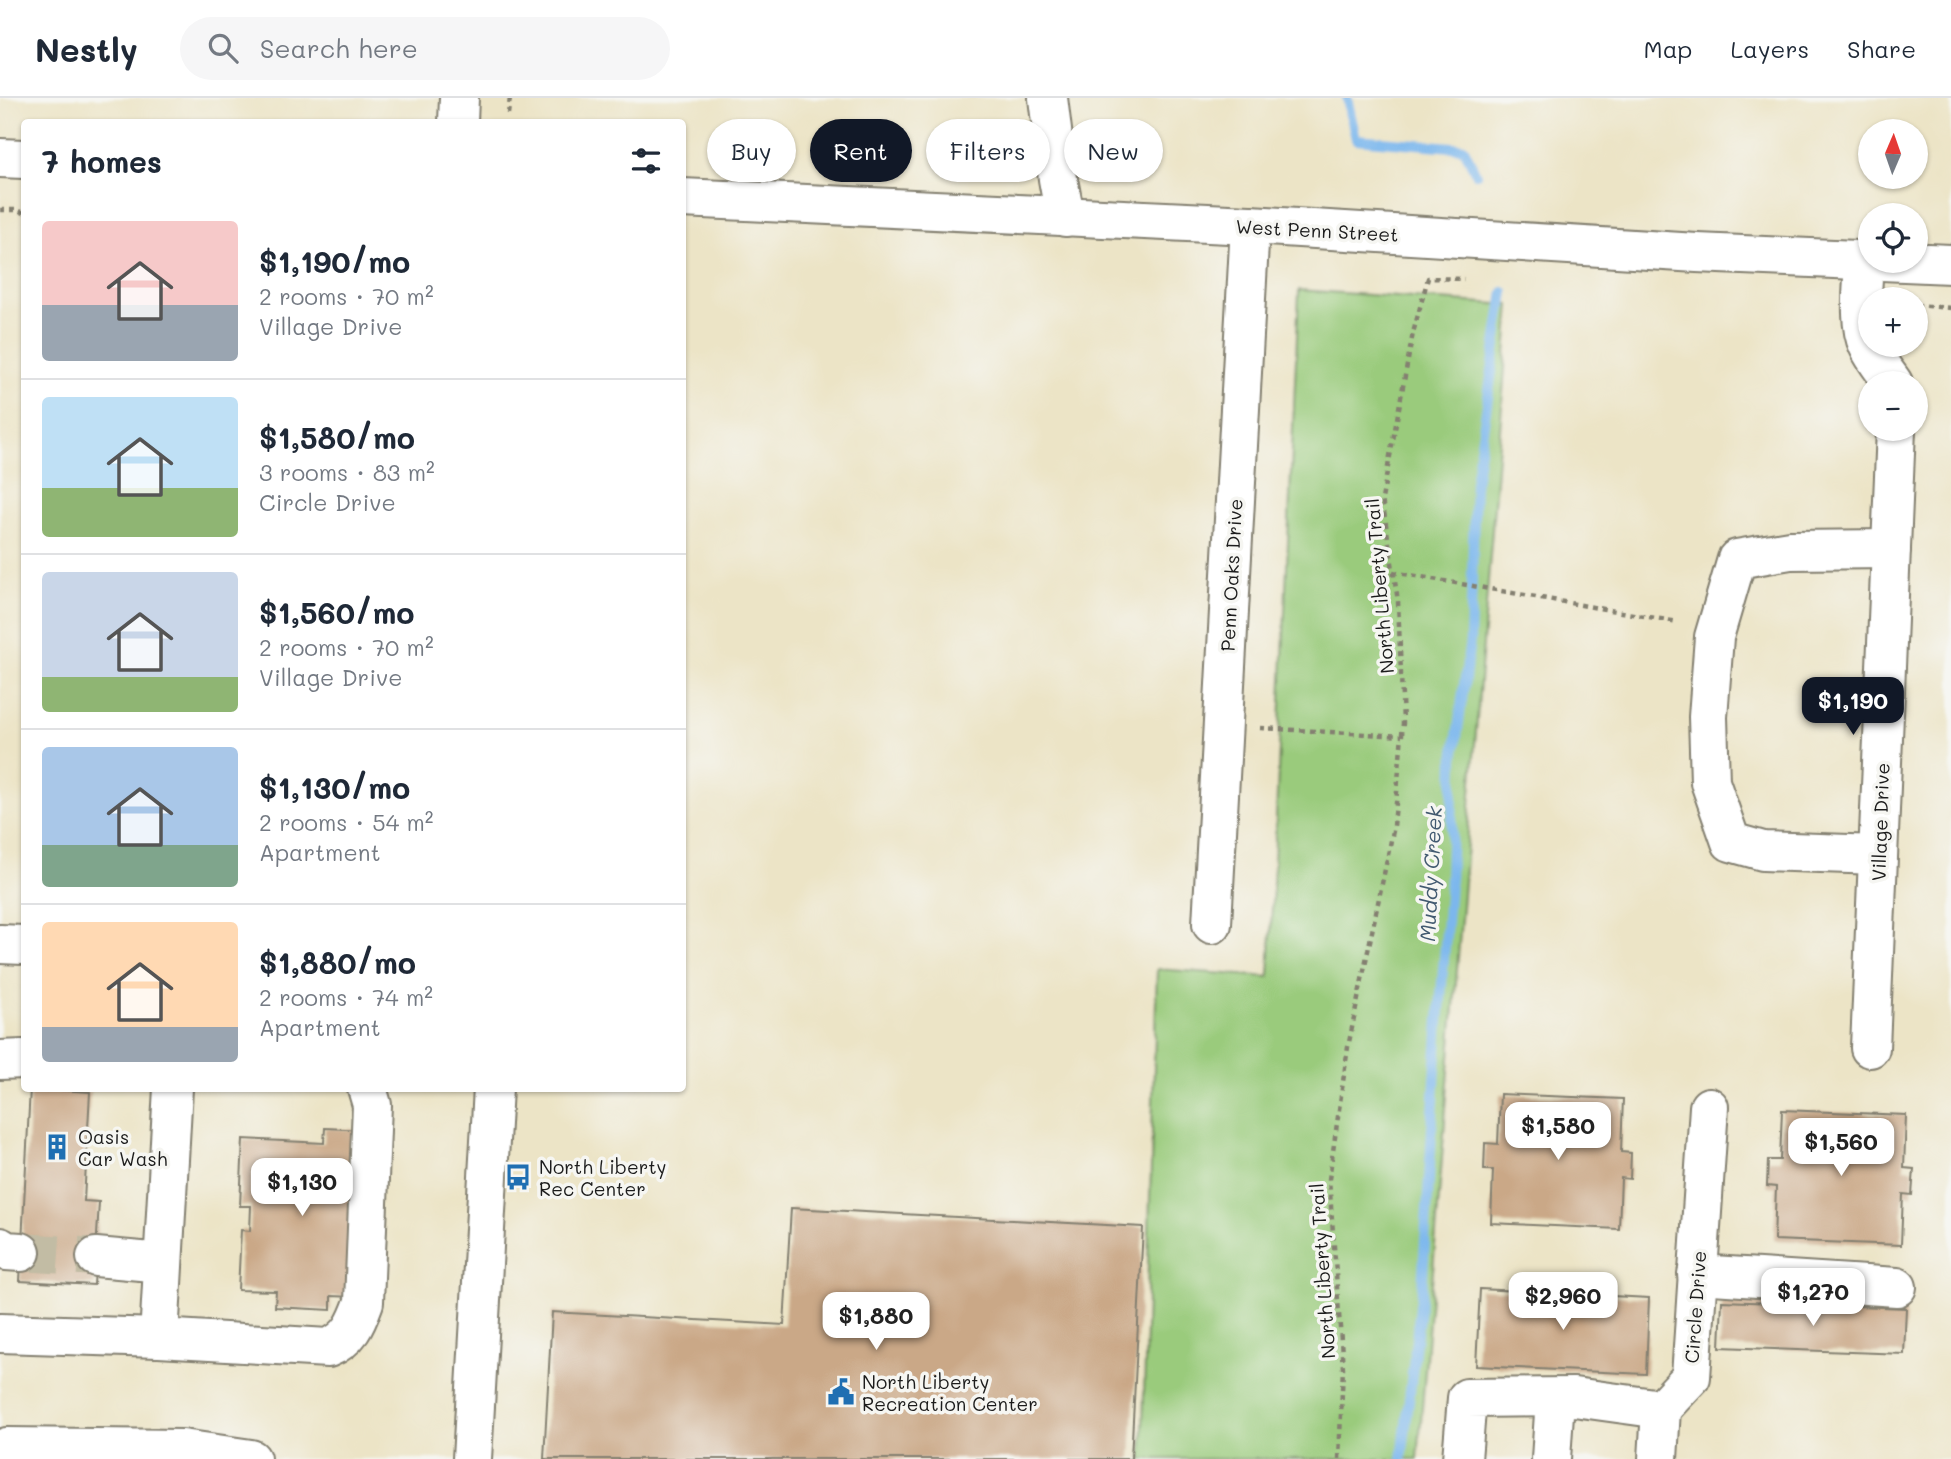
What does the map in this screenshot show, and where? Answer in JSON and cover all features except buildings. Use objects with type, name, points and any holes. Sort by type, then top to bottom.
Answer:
[{"type":"street","points":[[458,119],[459,98]]},
{"type":"street","points":[[1043,100],[1065,217]]},
{"type":"street","points":[[0,158],[21,159]]},
{"type":"street","name":"West Penn Street","points":[[686,198],[1250,225],[1858,261]]},
{"type":"street","name":"Penn Oaks Drive","points":[[1212,924],[1250,225]]},
{"type":"street","name":"West Penn Street","points":[[1928,263],[1951,264]]},
{"type":"street","points":[[1863,273],[1864,336],[1868,347],[1885,371]]},
{"type":"street","name":"Village Drive","points":[[1870,1048],[1896,441]]},
{"type":"street","points":[[1878,855],[1763,851],[1731,842],[1710,782],[1708,717],[1716,629],[1737,559],[1790,550],[1891,549]]},
{"type":"street","points":[[0,944],[21,945]]},
{"type":"street","points":[[0,1060],[21,1059]]},
{"type":"street","points":[[159,1338],[173,1092]]},
{"type":"street","points":[[0,1334],[159,1338],[328,1348],[343,1342],[356,1325],[364,1302],[372,1105],[368,1092]]},
{"type":"street","points":[[472,1459],[493,1092]]},
{"type":"street","name":"Circle Drive","points":[[1661,1409],[1691,1377],[1709,1107]]},
{"type":"street","points":[[96,1257],[163,1263]]},
{"type":"street","points":[[1697,1274],[1897,1287]]},
{"type":"street","points":[[1462,1459],[1468,1398],[1574,1397],[1661,1409],[1658,1459]]},
{"type":"street","points":[[1551,1459],[1555,1398]]},
{"type":"street","points":[[0,1453],[7,1447],[102,1454],[182,1449],[251,1459]]},
{"type":"path","points":[[508,114],[510,98]]},
{"type":"path","points":[[0,210],[21,212]]},
{"type":"path","name":"North Liberty Trail","points":[[1339,1459],[1343,1368],[1329,1179],[1348,1048],[1394,826],[1403,723],[1398,601],[1382,499],[1413,333],[1428,278],[1469,280]]},
{"type":"path","points":[[1928,306],[1951,308]]},
{"type":"path","points":[[1393,572],[1716,629]]},
{"type":"path","points":[[1223,726],[1402,736]]},
{"type":"green space","points":[[1299,290],[1510,305],[1418,1459],[1142,1459],[1157,969],[1269,977]]},
{"type":"waterway","name":"Muddy Creek","points":[[1347,98],[1356,139],[1464,148],[1476,174]]},
{"type":"waterway","name":"Muddy Creek","points":[[1402,1459],[1422,1290],[1450,883],[1454,759],[1470,641],[1475,483],[1504,292]]},
{"type":"tunnel","points":[[21,1252],[96,1257]]},
{"type":"place","name":"Oasis Car Wash","points":[[57,1147]]},
{"type":"place","name":"North Liberty Rec Center","points":[[518,1177]]},
{"type":"place","name":"North Liberty Recreation Center","points":[[841,1392]]}]
